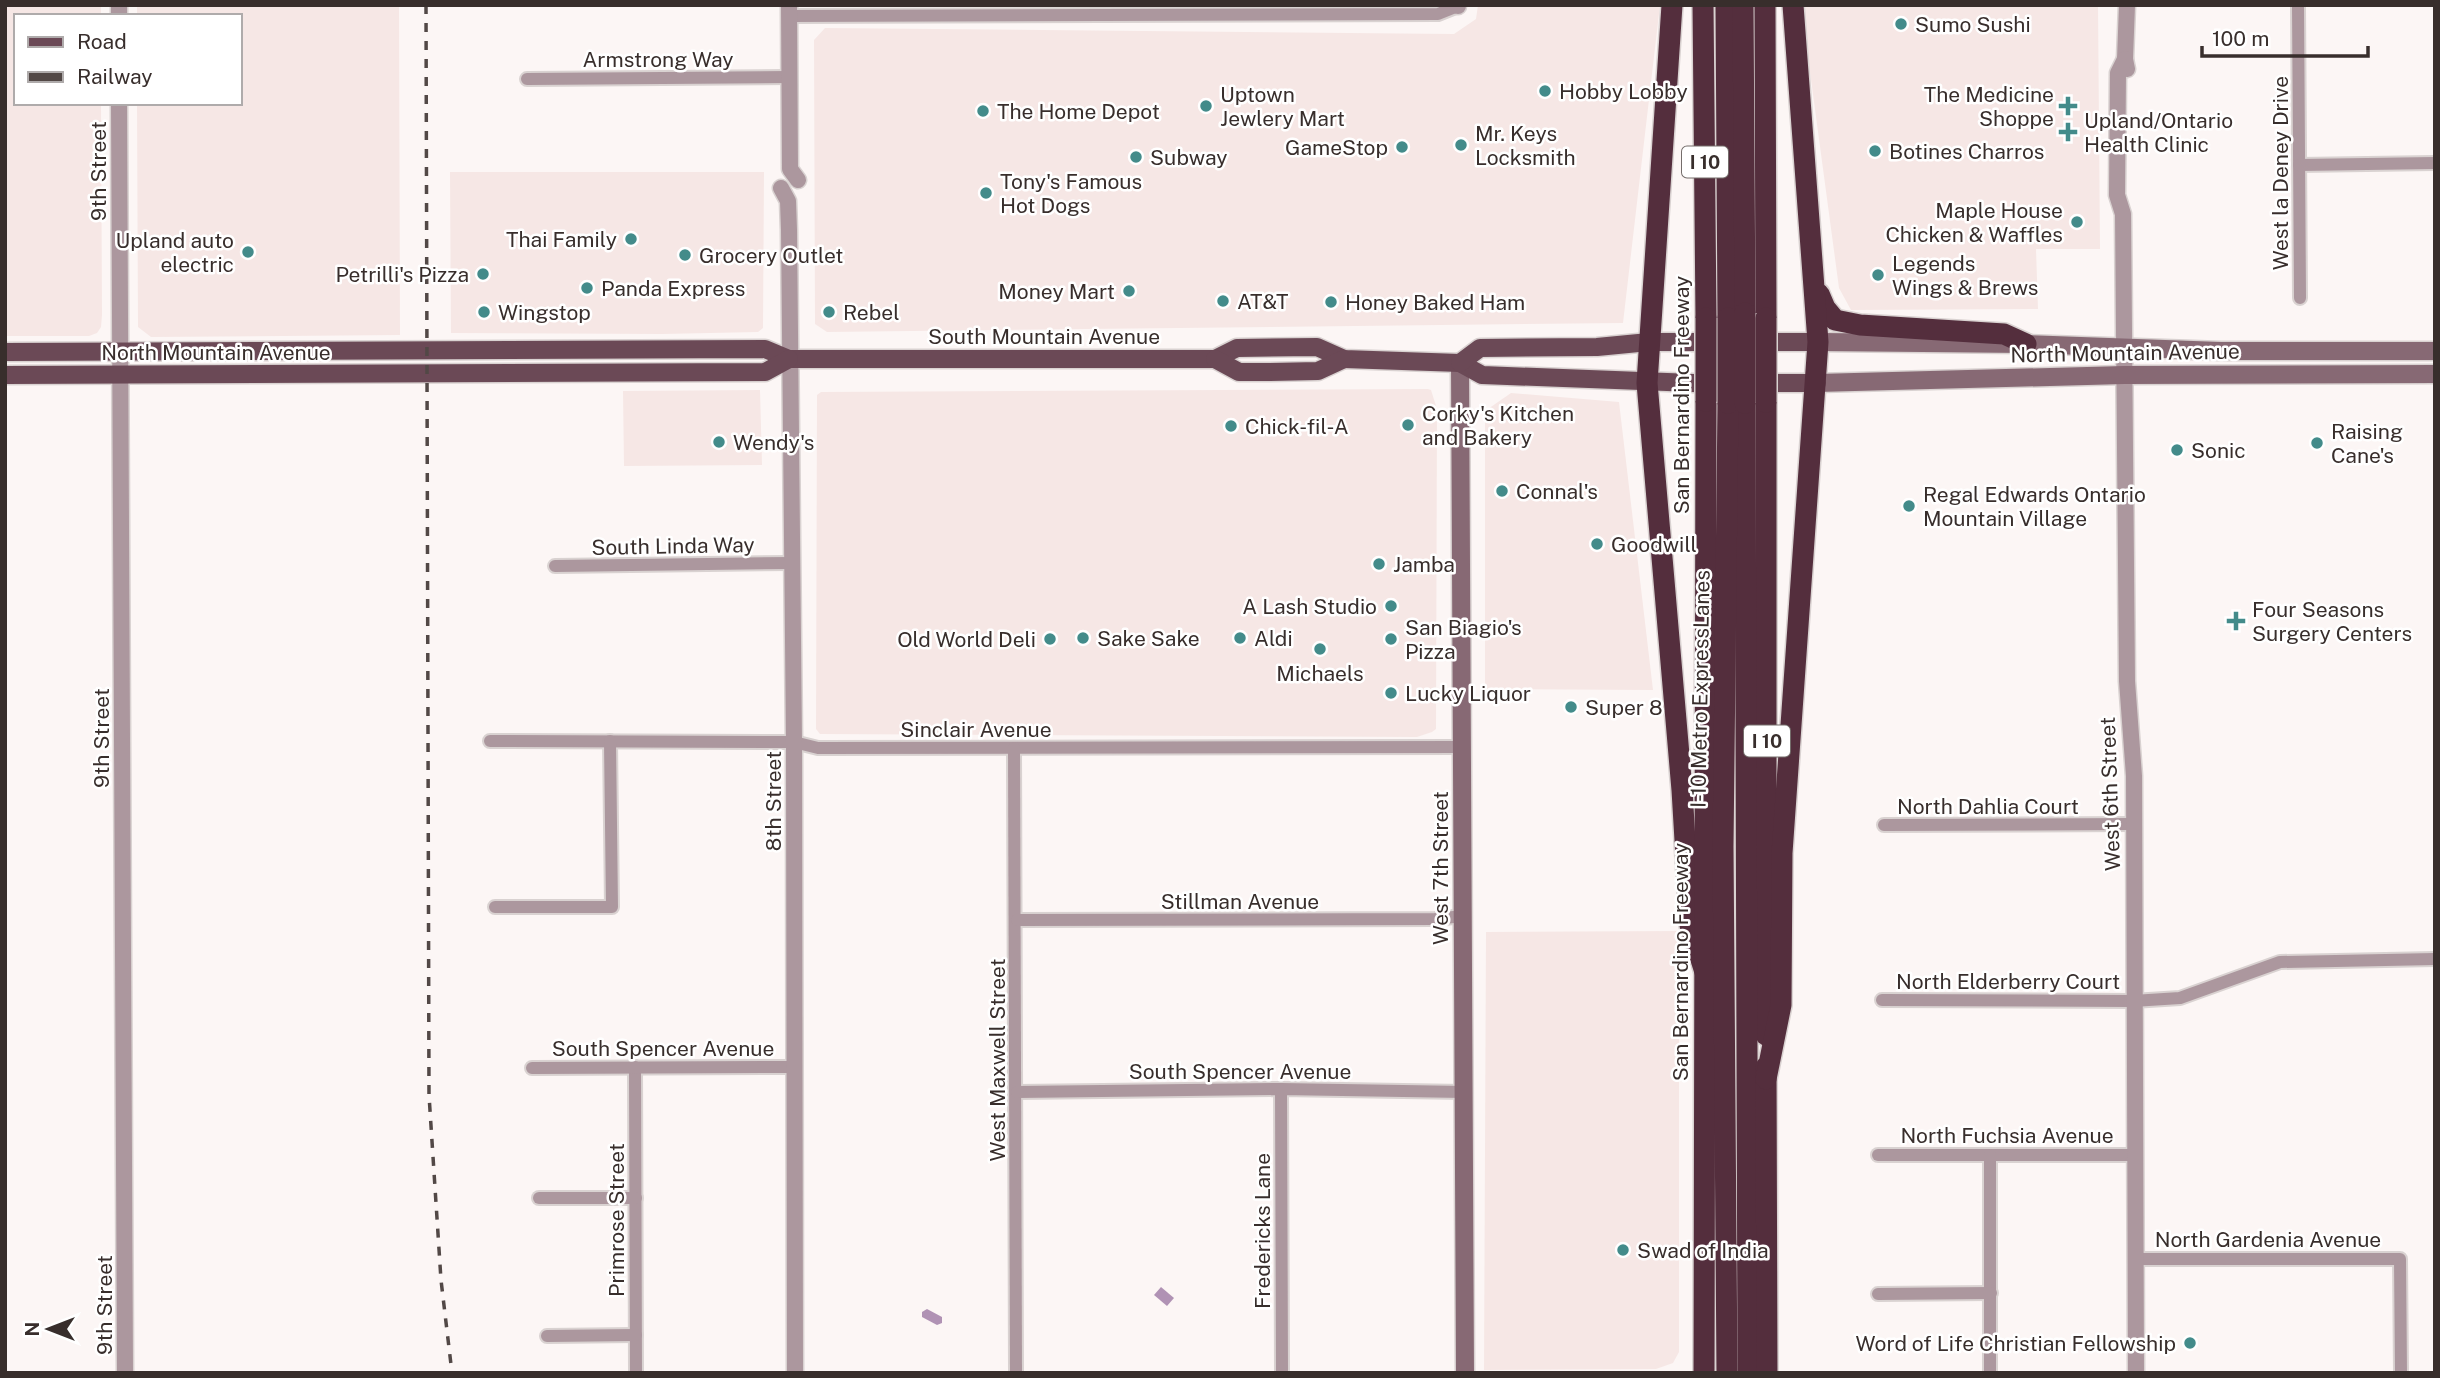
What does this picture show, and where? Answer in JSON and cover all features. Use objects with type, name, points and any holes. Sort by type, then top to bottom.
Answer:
[{"type":"highway","points":[[1672,5],[1647,383],[1684,816],[1690,925],[1705,972]]},
{"type":"highway","name":"San Bernardino Freeway","points":[[1703,5],[1706,318],[1704,1373]]},
{"type":"highway","name":"I-10 Metro ExpressLanes","points":[[1726,5],[1737,316],[1746,403],[1748,1373]]},
{"type":"highway","name":"I-10 Metro ExpressLanes","points":[[1737,316],[1743,5]]},
{"type":"highway","points":[[1755,5],[1764,134]]},
{"type":"highway","name":"I 10","points":[[1765,5],[1766,318],[1746,403],[1767,765],[1767,1373]]},
{"type":"highway","points":[[1766,1079],[1782,1004],[1782,853],[1817,383],[1816,285],[1793,5]]},
{"type":"highway","points":[[1816,285],[1825,308],[1835,320],[1860,325],[2004,334],[2026,344]]},
{"type":"highway","name":"I-10 Metro ExpressLanes","points":[[1727,1373],[1723,847],[1746,403]]},
{"type":"highway","points":[[1704,706],[1723,847]]},
{"type":"highway","points":[[1745,872],[1767,765]]},
{"type":"main road","name":"South Mountain Avenue","points":[[1460,363],[1480,348],[1597,347],[1649,342],[1818,342]]},
{"type":"main road","name":"North Mountain Avenue","points":[[1818,342],[2026,344],[2123,349],[2435,351]]},
{"type":"main road","name":"South Mountain Avenue","points":[[426,350],[765,349],[789,359],[1215,359],[1237,348],[1317,347],[1344,359],[1460,363],[1482,375],[1555,376],[1647,383],[1817,383]]},
{"type":"main road","points":[[467,375],[495,364],[603,363],[609,359],[610,349]]},
{"type":"main road","name":"North Mountain Avenue","points":[[10,354],[120,350],[426,350]]},
{"type":"main road","points":[[209,375],[252,364],[279,364],[289,350]]},
{"type":"main road","points":[[288,374],[300,362],[359,362],[394,350]]},
{"type":"main road","points":[[619,373],[631,362],[654,361],[686,350]]},
{"type":"main road","name":"South Mountain Avenue","points":[[426,375],[765,372],[789,359]]},
{"type":"main road","name":"South Mountain Avenue","points":[[1215,359],[1239,372],[1318,371],[1344,359]]},
{"type":"main road","name":"West 7th Street","points":[[1460,363],[1465,1373]]},
{"type":"main road","name":"North Mountain Avenue","points":[[1817,383],[2124,374],[2435,374]]},
{"type":"main road","name":"North Mountain Avenue","points":[[5,375],[426,375]]},
{"type":"street","name":"West 6th Street","points":[[2127,5],[2124,59],[2128,72],[2128,201],[2123,214],[2123,349],[2127,681],[2133,746],[2134,824],[2136,1373]]},
{"type":"street","name":"West la Deney Drive","points":[[2298,5],[2300,298]]},
{"type":"street","points":[[789,10],[1438,15],[1458,6]]},
{"type":"street","name":"8th Street","points":[[789,10],[789,129],[797,140],[798,180],[797,220],[789,230]]},
{"type":"street","name":"Armstrong Way","points":[[527,79],[789,78]]},
{"type":"street","name":"9th Street","points":[[119,105],[125,1373]]},
{"type":"street","name":"8th Street","points":[[789,129],[781,140],[781,219],[789,230],[794,742],[795,1373]]},
{"type":"street","points":[[2299,165],[2435,163]]},
{"type":"street","name":"South Linda Way","points":[[555,566],[791,563]]},
{"type":"street","name":"Sinclair Avenue","points":[[490,741],[794,742],[818,748],[1462,747]]},
{"type":"street","points":[[495,907],[612,907],[610,741]]},
{"type":"street","name":"West Maxwell Street","points":[[1014,748],[1017,920],[1016,1373]]},
{"type":"street","name":"North Dahlia Court","points":[[1884,825],[2134,824]]},
{"type":"street","name":"Stillman Avenue","points":[[1017,920],[1424,919],[1463,916]]},
{"type":"street","name":"North Elderberry Court","points":[[1882,1000],[2133,1001],[2180,998],[2280,962],[2435,959]]},
{"type":"street","name":"Primrose Street","points":[[635,1067],[636,1373]]},
{"type":"street","name":"South Spencer Avenue","points":[[532,1068],[793,1067]]},
{"type":"street","name":"South Spencer Avenue","points":[[1017,1092],[1281,1089],[1464,1092]]},
{"type":"street","name":"Fredericks Lane","points":[[1281,1089],[1282,1373]]},
{"type":"street","name":"North Fuchsia Avenue","points":[[1878,1155],[2136,1154]]},
{"type":"street","points":[[1990,1155],[1990,1373]]},
{"type":"street","points":[[539,1198],[635,1198]]},
{"type":"street","name":"North Gardenia Avenue","points":[[2136,1259],[2400,1259],[2401,1373]]},
{"type":"street","points":[[1878,1294],[1991,1293]]},
{"type":"street","points":[[547,1336],[636,1335]]},
{"type":"shaded area","points":[[5,5],[101,5],[101,14],[14,14],[14,105],[101,105],[101,327],[97,333],[89,336],[5,336]]},
{"type":"shaded area","points":[[137,5],[399,5],[400,335],[151,337],[138,327],[137,105],[242,105],[242,14],[137,14]]},
{"type":"shaded area","points":[[1478,5],[1660,5],[1623,323],[827,332],[815,324],[814,40],[825,28],[1454,34],[1476,19]]},
{"type":"shaded area","points":[[1801,5],[2098,5],[2100,249],[2036,249],[2038,309],[1851,310],[1839,288]]},
{"type":"shaded area","points":[[450,172],[764,172],[763,328],[758,332],[662,334],[451,333]]},
{"type":"shaded area","points":[[760,390],[762,465],[624,466],[623,391]]},
{"type":"shaded area","points":[[1431,390],[1437,409],[1436,729],[1432,732],[1417,737],[820,734],[816,729],[817,395],[821,392]]},
{"type":"shaded area","points":[[1511,393],[1619,402],[1653,690],[1485,689],[1485,411]]},
{"type":"shaded area","points":[[1679,931],[1679,1352],[1673,1363],[1656,1369],[1484,1370],[1486,932]]},
{"type":"shaded area","points":[[1161,1287],[1174,1298],[1167,1306],[1154,1295]]},
{"type":"shaded area","points":[[927,1309],[942,1317],[942,1323],[937,1325],[922,1317],[922,1312]]},
{"type":"railway","points":[[426,5],[429,1095],[441,1280],[452,1373]]},
{"type":"place","name":"Sumo Sushi","points":[[1901,24]]},
{"type":"place","name":"Hobby Lobby","points":[[1545,91]]},
{"type":"place","name":"Uptown Jewlery Mart","points":[[1206,106]]},
{"type":"place","name":"The Medicine Shoppe","points":[[2068,106]]},
{"type":"place","name":"The Home Depot","points":[[983,111]]},
{"type":"place","name":"Upland/Ontario Health Clinic","points":[[2068,132]]},
{"type":"place","name":"Mr. Keys Locksmith","points":[[1461,145]]},
{"type":"place","name":"GameStop","points":[[1402,147]]},
{"type":"place","name":"Botines Charros","points":[[1875,151]]},
{"type":"place","name":"Subway","points":[[1136,157]]},
{"type":"place","name":"Tony's Famous Hot Dogs","points":[[986,193]]},
{"type":"place","name":"Maple House Chicken & Waffles","points":[[2077,222]]},
{"type":"place","name":"Thai Family","points":[[631,239]]},
{"type":"place","name":"Upland auto electric","points":[[248,252]]},
{"type":"place","name":"Grocery Outlet","points":[[685,255]]},
{"type":"place","name":"Petrilli's Pizza","points":[[483,274]]},
{"type":"place","name":"Legends Wings & Brews","points":[[1878,275]]},
{"type":"place","name":"Panda Express","points":[[587,288]]},
{"type":"place","name":"Money Mart","points":[[1129,291]]},
{"type":"place","name":"AT&T","points":[[1223,301]]},
{"type":"place","name":"Honey Baked Ham","points":[[1331,302]]},
{"type":"place","name":"Wingstop","points":[[484,312]]},
{"type":"place","name":"Rebel","points":[[829,312]]},
{"type":"place","name":"Corky's Kitchen and Bakery","points":[[1408,425]]},
{"type":"place","name":"Chick-fil-A","points":[[1231,426]]},
{"type":"place","name":"Wendy's","points":[[719,442]]},
{"type":"place","name":"Raising Cane's","points":[[2317,443]]},
{"type":"place","name":"Sonic","points":[[2177,450]]},
{"type":"place","name":"Connal's","points":[[1502,491]]},
{"type":"place","name":"Regal Edwards Ontario Mountain Village","points":[[1909,506]]},
{"type":"place","name":"Goodwill","points":[[1597,544]]},
{"type":"place","name":"Jamba","points":[[1379,564]]},
{"type":"place","name":"A Lash Studio","points":[[1391,606]]},
{"type":"place","name":"Four Seasons Surgery Centers","points":[[2236,621]]},
{"type":"place","name":"Sake Sake","points":[[1083,638]]},
{"type":"place","name":"Aldi","points":[[1240,638]]},
{"type":"place","name":"Old World Deli","points":[[1050,639]]},
{"type":"place","name":"San Biagio's Pizza","points":[[1391,639]]},
{"type":"place","name":"Michaels","points":[[1320,649]]},
{"type":"place","name":"Lucky Liquor","points":[[1391,693]]},
{"type":"place","name":"Super 8","points":[[1571,707]]},
{"type":"place","name":"Swad of India","points":[[1623,1250]]},
{"type":"place","name":"Word of Life Christian Fellowship","points":[[2190,1343]]}]
